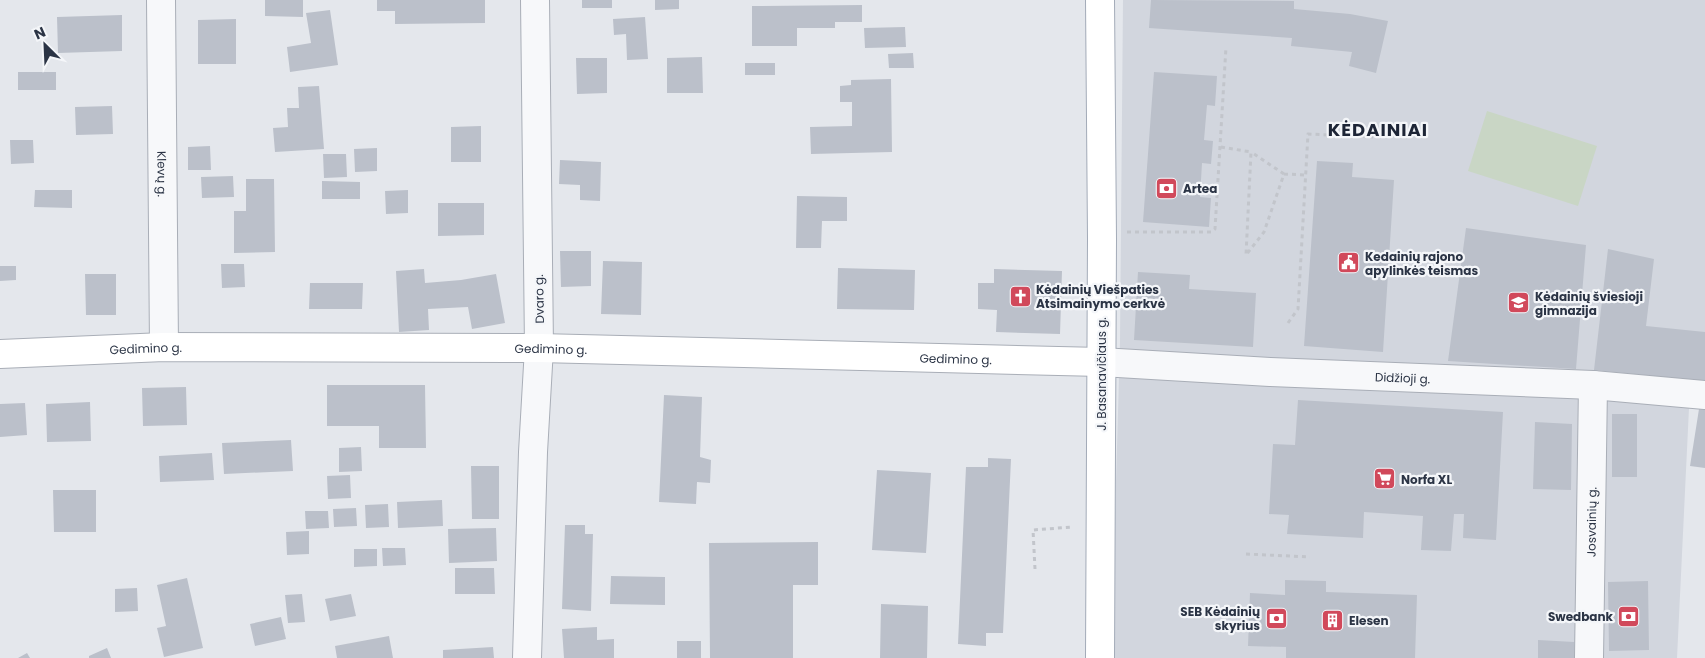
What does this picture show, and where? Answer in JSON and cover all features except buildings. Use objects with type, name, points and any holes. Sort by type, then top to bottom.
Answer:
[{"type":"main road","name":"J. Basanavičiaus g.","points":[[1100,0],[1102,232],[1100,658]]},
{"type":"main road","name":"Gedimino g.","points":[[0,354],[164,347],[539,348],[1101,362]]},
{"type":"street","name":"Klevų g.","points":[[161,0],[164,347]]},
{"type":"street","name":"Dvaro g.","points":[[527,658],[533,452],[539,348],[535,0]]},
{"type":"street","name":"Didžioji g.","points":[[1101,362],[1286,372],[1594,384],[1705,394]]},
{"type":"street","name":"Josvainių g.","points":[[1589,658],[1594,384]]},
{"type":"path","points":[[1102,232],[1211,232],[1215,229],[1226,47]]},
{"type":"path","points":[[1288,323],[1298,309],[1308,134],[1373,137]]},
{"type":"path","points":[[1220,147],[1251,152],[1284,174],[1306,175]]},
{"type":"path","points":[[1251,152],[1246,255],[1264,232],[1284,174]]},
{"type":"path","points":[[1035,569],[1033,530],[1072,527]]},
{"type":"path","points":[[1246,554],[1310,557]]},
{"type":"shaded area","points":[[1123,0],[1705,0],[1705,396],[1689,408],[1677,658],[1111,658],[1120,342]]},
{"type":"green space","points":[[1487,111],[1597,146],[1578,206],[1468,171]]},
{"type":"place","name":"Artea","points":[[1167,188]]},
{"type":"place","name":"Kedainių rajono apylinkės teismas","points":[[1349,263]]},
{"type":"place","name":"Kėdainių Viešpaties Atsimainymo cerkvė","points":[[1020,296]]},
{"type":"place","name":"Kėdainių šviesioji gimnazija","points":[[1519,303]]},
{"type":"place","name":"Norfa XL","points":[[1385,479]]},
{"type":"place","name":"Swedbank","points":[[1629,616]]},
{"type":"place","name":"SEB Kėdainių skyrius","points":[[1276,618]]},
{"type":"place","name":"Elesen","points":[[1333,620]]},
{"type":"district","name":"KĖDAINIAI","points":[[1378,129]]}]
